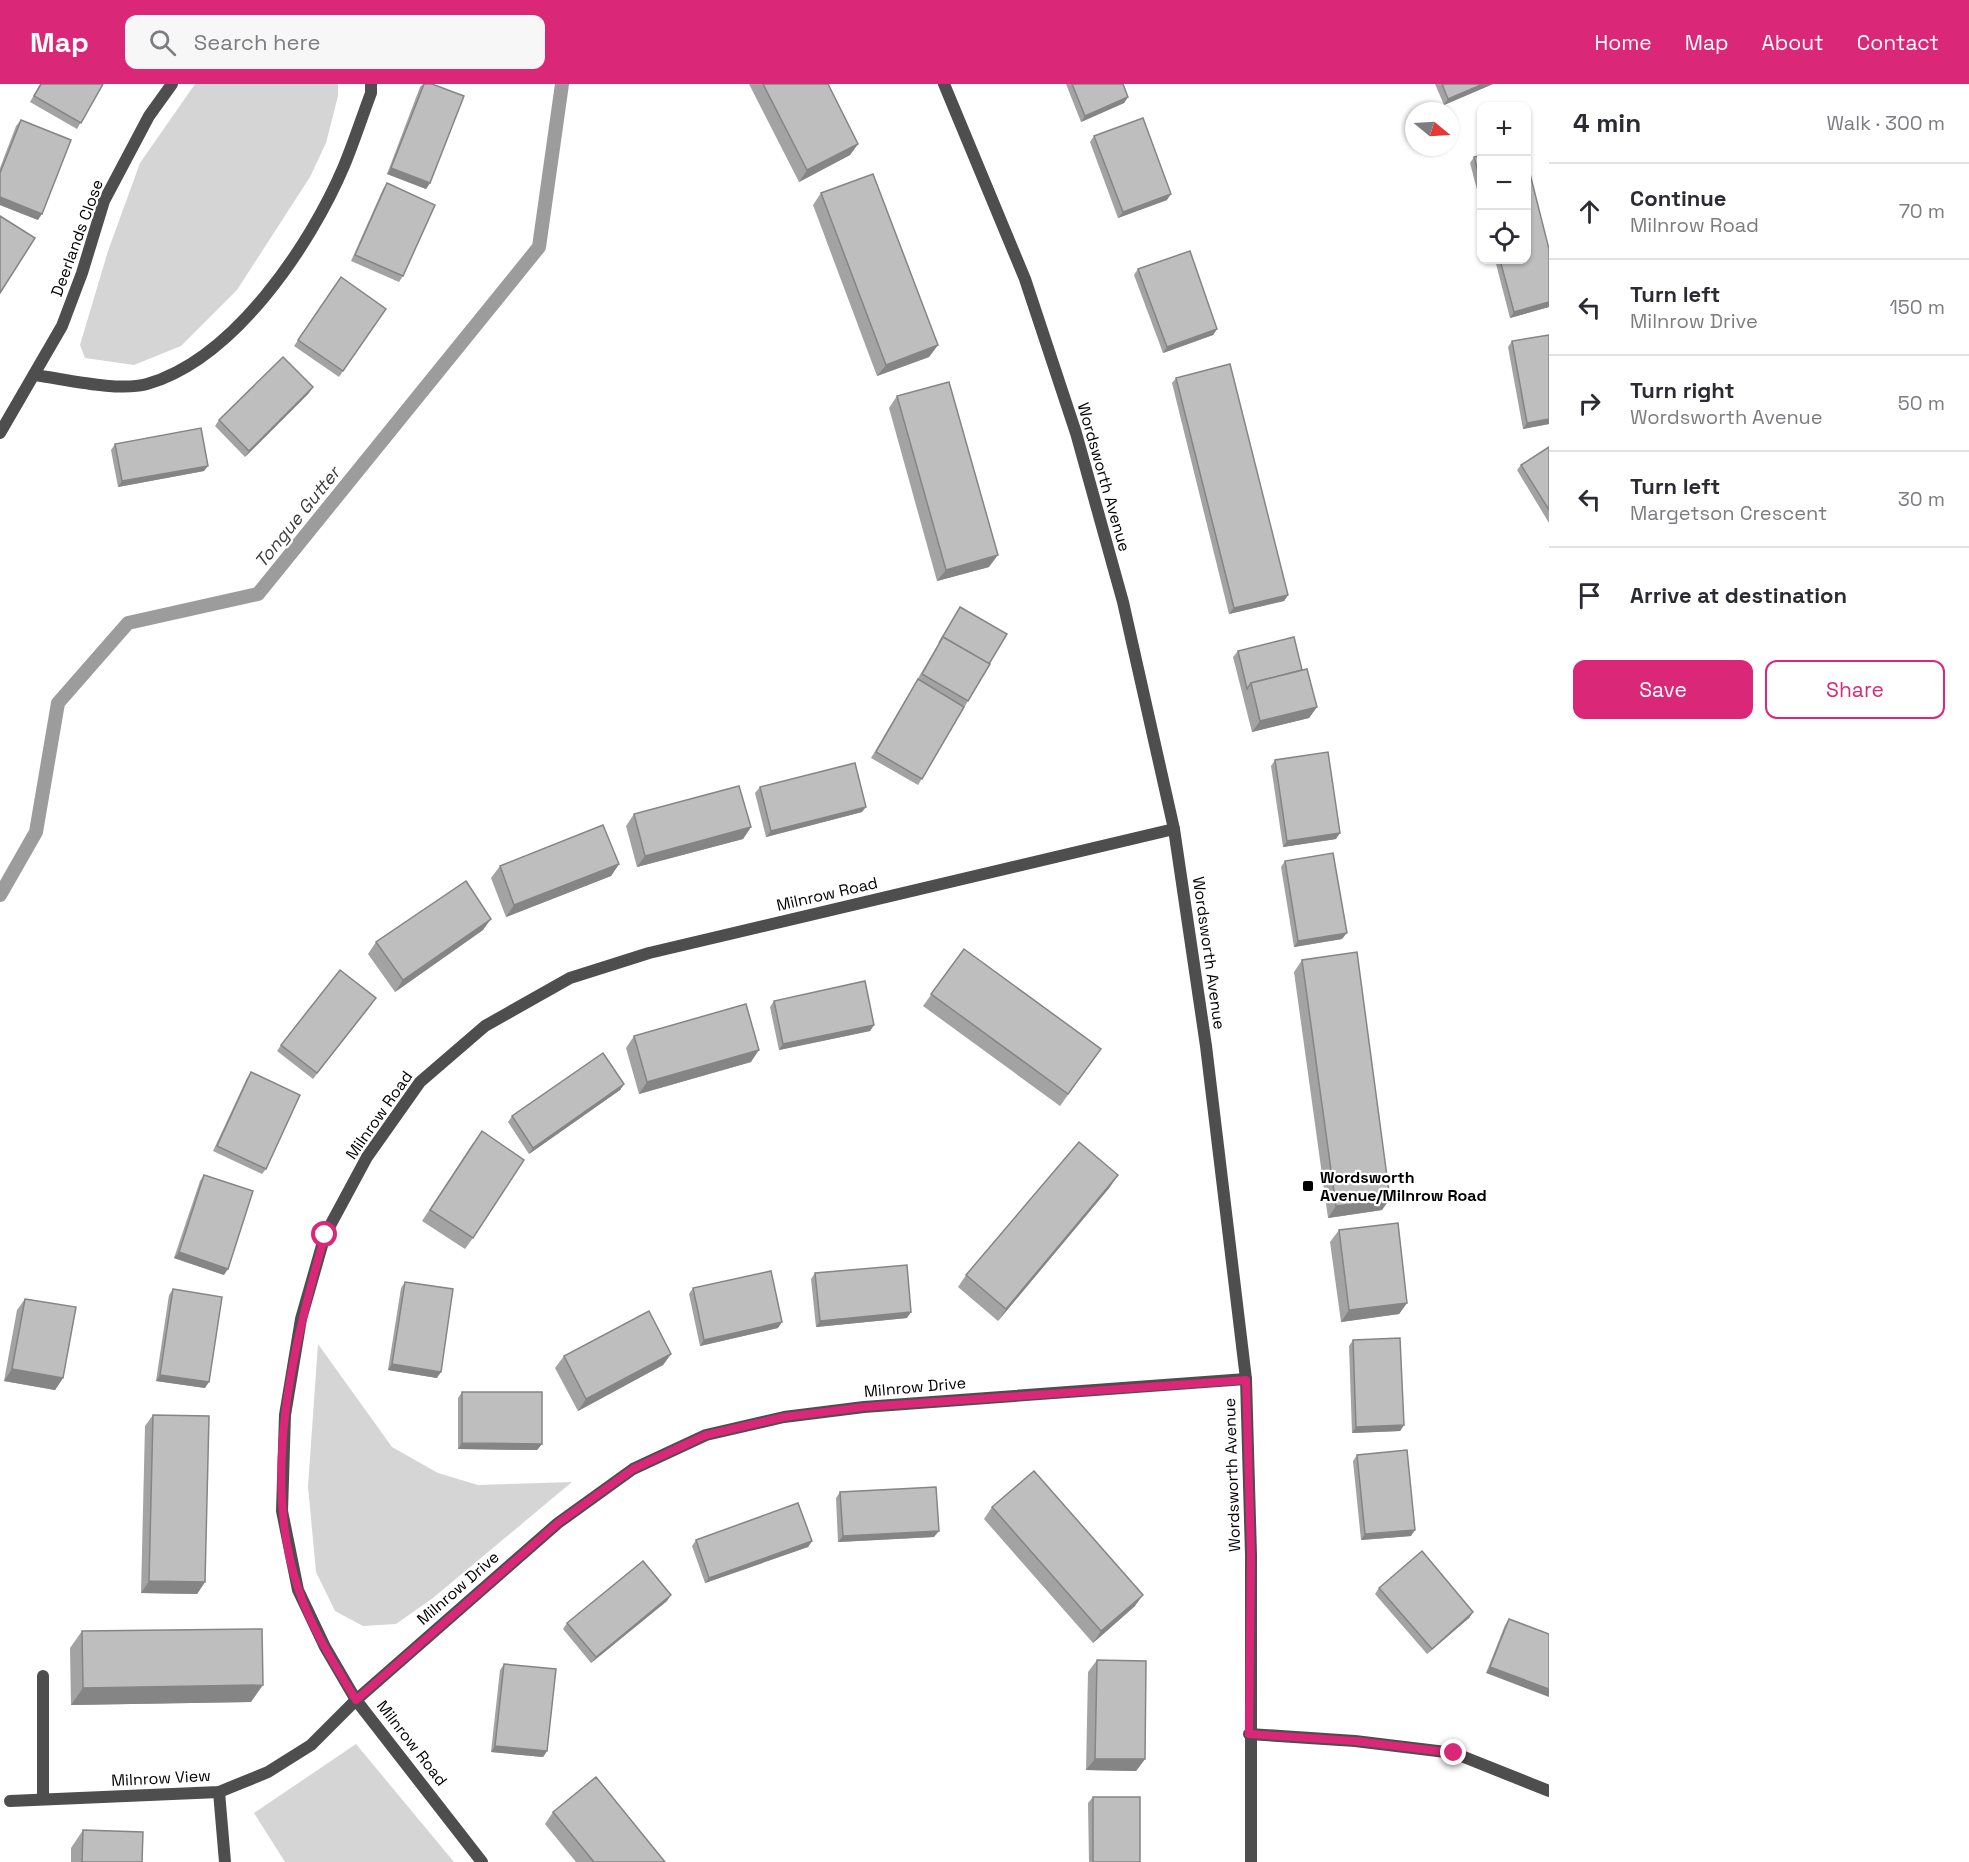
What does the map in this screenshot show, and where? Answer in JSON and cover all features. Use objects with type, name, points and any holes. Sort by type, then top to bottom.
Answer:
[{"type":"street","name":"Deerlands Close","points":[[0,433],[62,326],[105,201],[149,116],[172,84]]},
{"type":"street","points":[[34,375],[101,385],[145,384],[189,368],[241,326],[299,250],[343,168],[371,93],[371,84]]},
{"type":"street","name":"Wordsworth Avenue","points":[[944,84],[1025,279],[1076,433],[1122,602],[1174,829],[1206,1046],[1246,1380],[1251,1555],[1249,1734],[1251,1862]]},
{"type":"street","name":"Milnrow Road","points":[[482,1862],[356,1700],[325,1647],[298,1590],[282,1511],[285,1415],[301,1318],[325,1235],[367,1157],[420,1082],[485,1026],[581,975],[649,953],[1174,829]]},
{"type":"street","name":"Milnrow Drive","points":[[356,1700],[558,1523],[633,1469],[706,1435],[784,1417],[864,1407],[1246,1380]]},
{"type":"street","points":[[43,1676],[43,1799]]},
{"type":"street","name":"Milnrow View","points":[[10,1801],[219,1792],[268,1772],[311,1745],[356,1700]]},
{"type":"street","points":[[1249,1734],[1355,1741],[1454,1753],[1549,1791]]},
{"type":"street","points":[[219,1792],[225,1862]]},
{"type":"shaded area","points":[[195,84],[338,84],[338,96],[326,143],[310,177],[237,290],[181,346],[134,365],[85,358],[80,345],[108,251],[140,163]]},
{"type":"shaded area","points":[[318,1344],[392,1447],[438,1473],[478,1485],[572,1482],[433,1598],[396,1624],[363,1626],[335,1611],[316,1572],[308,1486]]},
{"type":"shaded area","points":[[356,1744],[454,1862],[285,1862],[254,1813]]},
{"type":"building","points":[[41,84],[103,84],[81,123],[34,96]]},
{"type":"building","points":[[424,84],[432,84],[464,96],[430,183],[391,168]]},
{"type":"building","points":[[763,84],[828,84],[858,144],[807,170]]},
{"type":"building","points":[[1072,84],[1123,84],[1128,97],[1085,116]]},
{"type":"building","points":[[1442,84],[1483,84],[1448,99]]},
{"type":"building","points":[[1143,118],[1171,194],[1123,212],[1094,136]]},
{"type":"building","points":[[21,120],[71,140],[42,214],[0,197],[0,173]]},
{"type":"building","points":[[873,174],[938,345],[886,365],[821,193]]},
{"type":"building","points":[[1531,178],[1549,249],[1549,302],[1514,312],[1501,264],[1531,264]]},
{"type":"building","points":[[387,183],[435,205],[403,276],[355,255]]},
{"type":"building","points":[[0,216],[35,238],[0,293]]},
{"type":"building","points":[[1190,251],[1217,329],[1167,347],[1138,269]]},
{"type":"building","points":[[341,277],[386,309],[343,371],[298,340]]},
{"type":"building","points":[[1549,335],[1549,419],[1527,423],[1512,341]]},
{"type":"building","points":[[283,357],[313,387],[249,451],[219,420]]},
{"type":"building","points":[[1230,364],[1288,595],[1234,608],[1176,378]]},
{"type":"building","points":[[949,382],[998,555],[946,570],[897,396]]},
{"type":"building","points":[[201,428],[208,466],[122,481],[115,444]]},
{"type":"building","points":[[1549,447],[1549,510],[1521,465]]},
{"type":"building","points":[[960,607],[1007,634],[989,664],[943,637],[939,643]]},
{"type":"building","points":[[943,637],[990,664],[968,701],[922,674]]},
{"type":"building","points":[[1294,637],[1302,670],[1251,683],[1247,689],[1238,651]]},
{"type":"building","points":[[1307,669],[1317,707],[1260,721],[1251,683]]},
{"type":"building","points":[[918,679],[964,707],[922,779],[876,752]]},
{"type":"building","points":[[1328,752],[1340,833],[1287,841],[1275,760]]},
{"type":"building","points":[[855,763],[866,807],[771,831],[760,787]]},
{"type":"building","points":[[739,786],[751,827],[645,856],[634,814]]},
{"type":"building","points":[[603,825],[619,864],[514,905],[500,866]]},
{"type":"building","points":[[1333,853],[1347,933],[1298,941],[1285,861]]},
{"type":"building","points":[[466,881],[491,919],[403,980],[376,942]]},
{"type":"building","points":[[964,949],[1101,1049],[1068,1094],[931,994]]},
{"type":"building","points":[[1357,952],[1390,1199],[1336,1206],[1302,960]]},
{"type":"building","points":[[340,970],[376,998],[317,1073],[281,1045]]},
{"type":"building","points":[[865,981],[874,1025],[783,1044],[774,1001]]},
{"type":"building","points":[[746,1004],[759,1050],[647,1082],[634,1036]]},
{"type":"building","points":[[603,1053],[624,1084],[533,1148],[512,1116]]},
{"type":"building","points":[[251,1072],[300,1095],[266,1169],[217,1146]]},
{"type":"building","points":[[482,1131],[524,1160],[473,1238],[430,1210]]},
{"type":"building","points":[[1079,1142],[1118,1175],[1006,1309],[966,1275]]},
{"type":"building","points":[[204,1175],[253,1191],[228,1269],[179,1252]]},
{"type":"building","points":[[1398,1223],[1407,1303],[1349,1310],[1339,1230]]},
{"type":"building","points":[[907,1265],[911,1312],[820,1321],[815,1273]]},
{"type":"building","points":[[771,1271],[782,1322],[704,1340],[693,1288]]},
{"type":"building","points":[[405,1282],[453,1289],[441,1372],[392,1364]]},
{"type":"building","points":[[173,1289],[222,1297],[209,1382],[160,1375]]},
{"type":"building","points":[[25,1299],[76,1307],[63,1378],[12,1369]]},
{"type":"building","points":[[649,1311],[671,1354],[586,1399],[564,1356]]},
{"type":"building","points":[[1400,1338],[1404,1425],[1356,1427],[1353,1340]]},
{"type":"building","points":[[462,1392],[542,1392],[542,1444],[462,1443]]},
{"type":"building","points":[[153,1415],[209,1416],[205,1582],[149,1581]]},
{"type":"building","points":[[1407,1450],[1415,1530],[1365,1534],[1357,1455]]},
{"type":"building","points":[[1034,1471],[1143,1595],[1101,1631],[992,1507]]},
{"type":"building","points":[[936,1487],[939,1531],[843,1536],[840,1492]]},
{"type":"building","points":[[798,1503],[812,1541],[709,1578],[696,1540]]},
{"type":"building","points":[[1422,1551],[1473,1612],[1432,1649],[1379,1588]]},
{"type":"building","points":[[643,1561],[671,1595],[596,1657],[567,1623]]},
{"type":"building","points":[[1509,1619],[1549,1634],[1549,1689],[1490,1667]]},
{"type":"building","points":[[262,1629],[263,1685],[83,1688],[82,1631]]},
{"type":"building","points":[[1097,1660],[1146,1661],[1145,1759],[1095,1759]]},
{"type":"building","points":[[504,1664],[556,1669],[547,1751],[495,1746]]},
{"type":"building","points":[[596,1777],[665,1862],[594,1862],[553,1812]]},
{"type":"building","points":[[1093,1797],[1140,1797],[1140,1862],[1093,1862]]},
{"type":"building","points":[[83,1830],[143,1832],[142,1862],[82,1862]]},
{"type":"waterway","name":"Tongue Gutter","points":[[0,895],[36,832],[58,703],[128,623],[258,594],[539,247],[562,84]]},
{"type":"place","name":"Wordsworth Avenue/Milnrow Road","points":[[1308,1186]]},
{"type":"route","points":[[325,1235],[301,1318],[285,1415],[282,1511],[298,1590],[325,1647],[356,1700],[558,1523],[633,1469],[706,1435],[784,1417],[864,1407],[1246,1380],[1251,1555],[1249,1734],[1355,1741],[1454,1753]]}]
